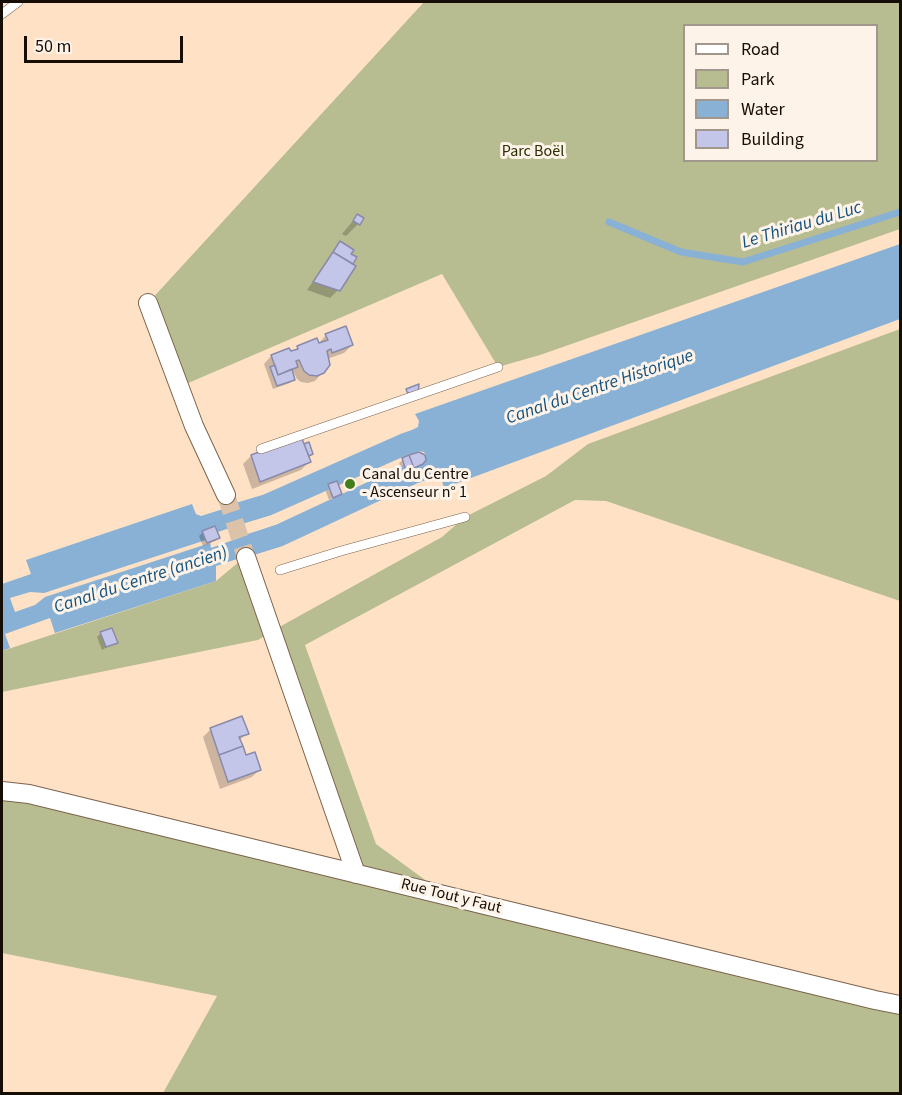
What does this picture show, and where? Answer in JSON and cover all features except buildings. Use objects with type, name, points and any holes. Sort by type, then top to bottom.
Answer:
[{"type":"street","points":[[148,303],[194,426],[226,495]]},
{"type":"street","points":[[246,557],[356,874]]},
{"type":"street","name":"Rue Tout y Faut","points":[[2,791],[29,794],[900,1005]]},
{"type":"lane","points":[[2,14],[18,2]]},
{"type":"lane","points":[[261,449],[498,367]]},
{"type":"lane","points":[[280,570],[465,517]]},
{"type":"green space","name":"Parc Boël","points":[[424,2],[900,2],[900,229],[540,355],[498,367],[442,274],[179,387],[149,302]]},
{"type":"green space","points":[[900,329],[900,601],[606,501],[575,500],[305,645],[376,844],[447,896],[900,1005],[900,1093],[163,1093],[217,996],[2,953],[2,791],[356,874],[271,632],[258,640],[2,692],[2,651],[216,581],[240,561],[272,631],[442,537],[465,517],[546,476],[588,444]]},
{"type":"water","points":[[900,244],[900,319],[444,488],[441,478],[436,475],[419,483],[413,469],[424,464],[427,457],[424,452],[419,451],[409,455],[402,435],[418,427],[419,421],[415,414]]},
{"type":"water","name":"Canal du Centre (ancien)","points":[[264,496],[271,514],[209,535],[211,548],[275,525],[282,544],[216,566],[216,581],[55,633],[50,618],[5,634],[10,648],[2,651],[2,584],[31,574],[26,560],[192,504],[196,514],[201,516]]},
{"type":"pier","points":[[209,539],[210,543],[45,597],[35,605],[15,612],[10,598],[30,592],[44,593]]},
{"type":"waterway","name":"Le Thiriau du Luc","points":[[609,222],[681,252],[743,262],[900,212]]},
{"type":"waterway","name":"Canal du Centre Historique","points":[[237,514],[267,505],[405,444],[435,434]]},
{"type":"waterway","name":"Canal du Centre Historique","points":[[249,545],[278,536],[441,460]]},
{"type":"tunnel","points":[[226,495],[246,557]]},
{"type":"place","name":"Canal du Centre - Ascenseur n° 1","points":[[350,484]]}]
